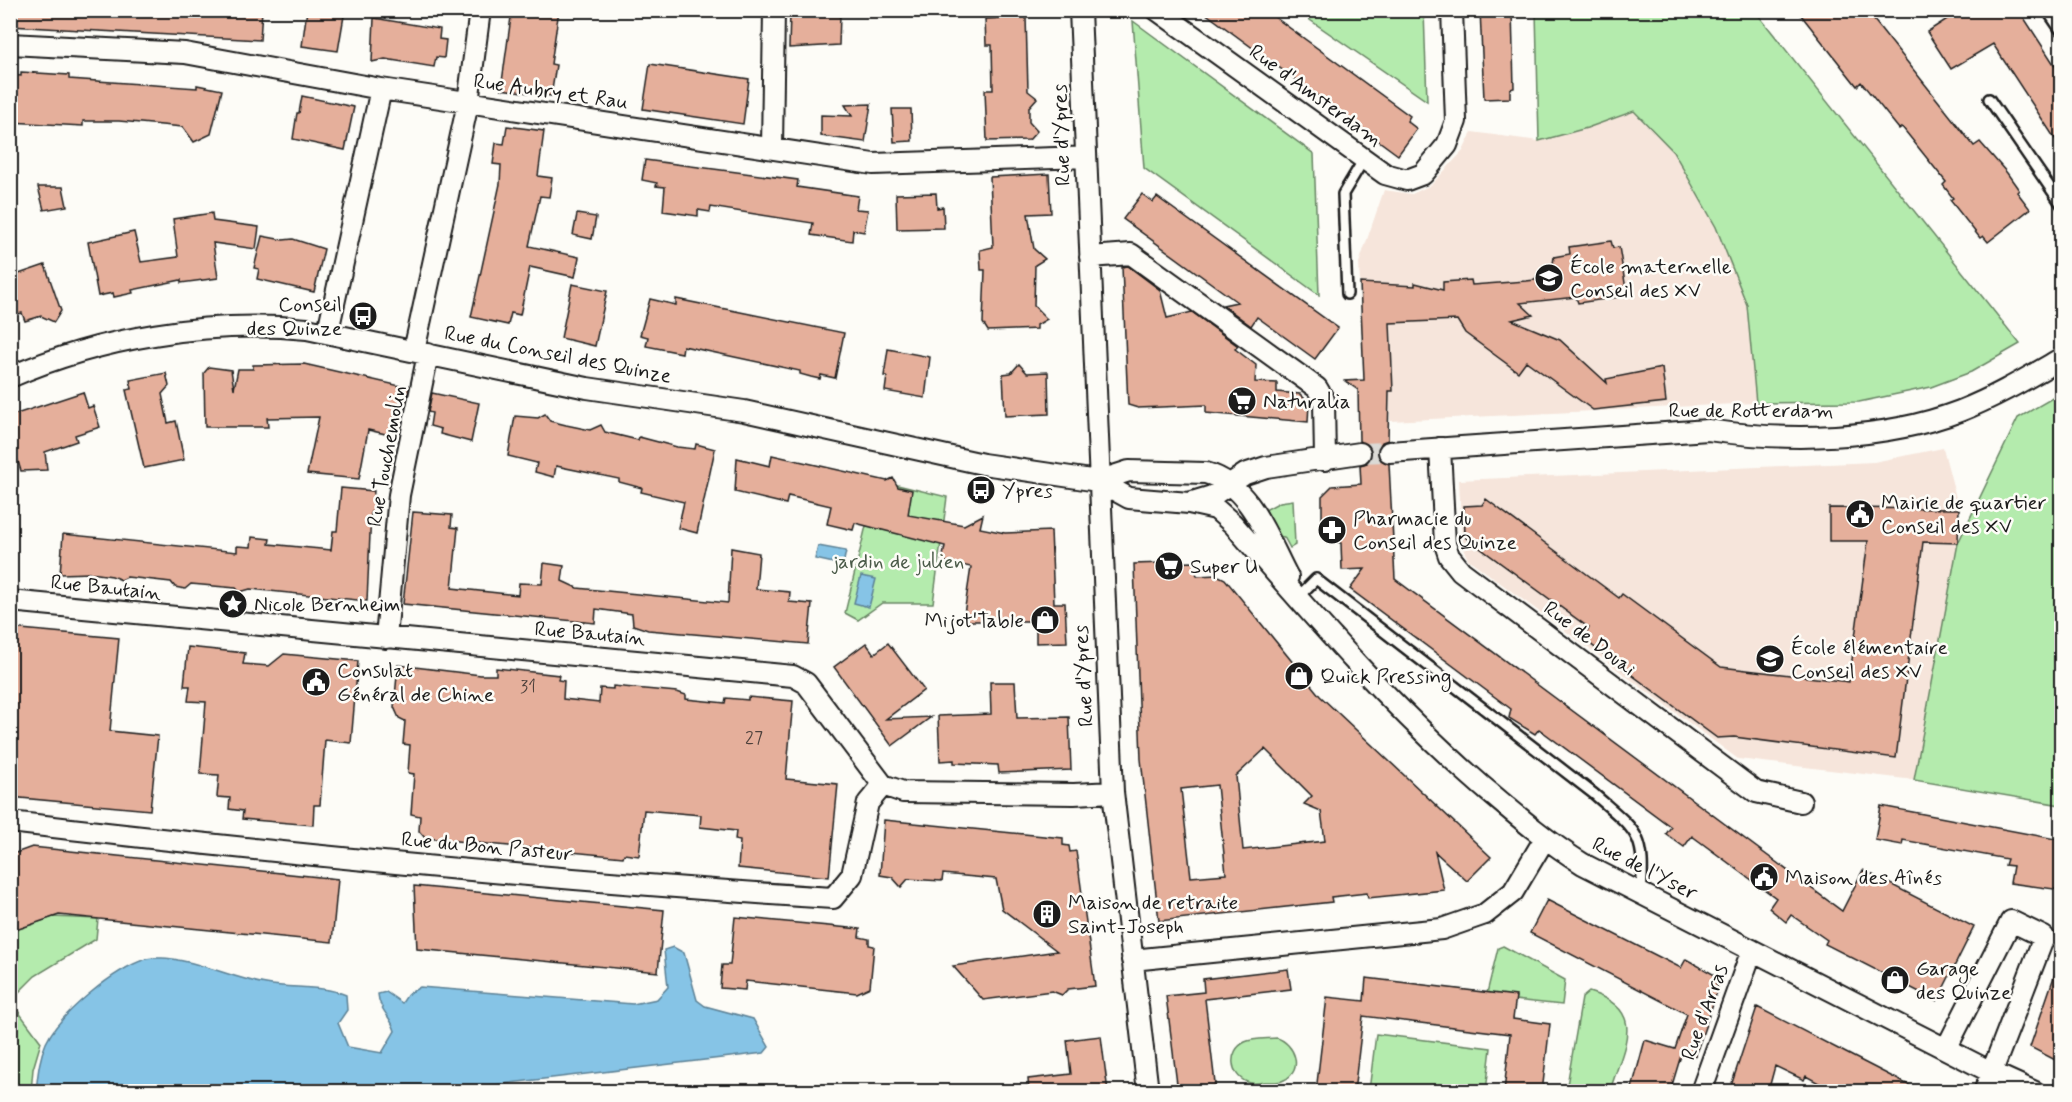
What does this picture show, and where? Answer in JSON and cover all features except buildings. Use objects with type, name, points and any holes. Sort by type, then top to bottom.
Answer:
[{"type":"street","name":"Rue Touchemolin","points":[[386,638],[399,495],[421,353],[468,103],[480,10]]},
{"type":"street","points":[[772,147],[774,10]]},
{"type":"street","name":"Rue d'Ypres","points":[[1080,10],[1098,481],[1113,792],[1148,1092]]},
{"type":"street","name":"Rue d'Amsterdam","points":[[1158,10],[1385,174],[1407,180],[1423,174],[1447,145],[1456,121],[1452,10]]},
{"type":"street","name":"Rue Aubry et Rau","points":[[10,44],[185,53],[381,89],[873,164],[1086,157]]},
{"type":"street","points":[[328,331],[381,89]]},
{"type":"street","points":[[1090,257],[1131,254],[1317,388],[1324,400],[1325,460]]},
{"type":"street","name":"Rue du Conseil des Quinze","points":[[10,377],[40,364],[88,351],[173,333],[264,325],[328,331],[587,388],[744,411],[983,464],[1098,481]]},
{"type":"street","name":"Rue de Rotterdam","points":[[1389,452],[1708,430],[1760,438],[1843,435],[1917,424],[1958,412],[1989,399],[2061,358]]},
{"type":"street","name":"Rue de Douai","points":[[1440,448],[1445,544],[1449,556],[1461,572],[1756,792],[1802,802]]},
{"type":"street","points":[[1228,484],[1245,474],[1266,467],[1360,453]]},
{"type":"street","name":"Rue de l'Yser","points":[[1098,481],[1129,471],[1206,473],[1218,477],[1252,508],[1298,597]]},
{"type":"street","name":"Rue de l'Yser","points":[[1098,481],[1129,498],[1189,503],[1216,509],[1233,524],[1343,652],[1390,700],[1462,769],[1544,840],[1583,864],[1993,1073],[2035,1092]]},
{"type":"street","name":"Rue de l'Yser","points":[[1189,503],[1212,496],[1228,484]]},
{"type":"street","name":"Rue Bautain","points":[[10,601],[793,676],[806,683],[883,785]]},
{"type":"street","points":[[883,785],[903,792],[1074,794],[1113,792]]},
{"type":"street","name":"Rue du Bon Pasteur","points":[[10,822],[152,838],[689,889],[833,898],[852,875],[868,803],[883,785]]},
{"type":"street","points":[[1132,960],[1442,929],[1485,914],[1513,892],[1544,840]]},
{"type":"street","points":[[1946,1049],[2011,921],[2053,940],[1984,1092]]},
{"type":"street","name":"Rue d'Arras","points":[[1701,1092],[1752,950]]},
{"type":"lane","points":[[2047,10],[2061,32]]},
{"type":"lane","points":[[1989,99],[2061,205]]},
{"type":"lane","points":[[1347,294],[1343,194],[1364,159]]},
{"type":"lane","points":[[1298,597],[1316,579],[1594,794],[1635,830],[1643,861],[1641,893]]},
{"type":"shaded area","name":"École maternelle Conseil des XV","points":[[1634,111],[1673,151],[1716,227],[1747,305],[1756,403],[1390,421],[1389,391],[1393,390],[1391,324],[1362,325],[1359,263],[1384,190],[1412,194],[1431,185],[1463,151],[1472,132],[1539,141],[1587,128]]},
{"type":"shaded area","name":"École élémentaire Conseil des XV","points":[[1943,448],[1959,509],[1958,543],[1914,780],[1738,759],[1468,559],[1462,547],[1459,480],[1874,462]]},
{"type":"green space","points":[[1297,11],[1424,11],[1427,101]]},
{"type":"green space","points":[[1536,11],[1755,11],[2020,344],[1971,372],[1931,387],[1859,402],[1756,403],[1747,305],[1716,227],[1673,151],[1634,111],[1587,128],[1539,141]]},
{"type":"green space","points":[[1133,21],[1314,154],[1319,295],[1144,168]]},
{"type":"green space","points":[[2061,393],[2061,805],[1914,780],[1958,543],[2018,418]]},
{"type":"green space","name":"jardin de julien","points":[[877,480],[947,497],[933,603],[882,603],[858,620],[845,613]]},
{"type":"green space","points":[[1293,500],[1295,545],[1290,548],[1284,537],[1275,536],[1263,511],[1280,502]]},
{"type":"green space","points":[[53,917],[98,919],[96,939],[35,976],[16,995],[11,996],[10,932]]},
{"type":"green space","points":[[1503,946],[1565,980],[1562,1005],[1515,1000],[1516,997],[1487,993],[1498,948]]},
{"type":"green space","points":[[1589,992],[1608,1000],[1619,1009],[1625,1020],[1627,1032],[1625,1045],[1610,1091],[1566,1091],[1582,998]]},
{"type":"green space","points":[[15,1007],[41,1042],[33,1069],[31,1091],[11,1091],[11,1014]]},
{"type":"green space","points":[[1376,1034],[1491,1048],[1486,1091],[1369,1091]]},
{"type":"green space","points":[[1277,1038],[1288,1045],[1295,1057],[1294,1070],[1290,1076],[1280,1082],[1256,1084],[1241,1079],[1233,1063],[1235,1051],[1239,1046],[1252,1040]]},
{"type":"water","points":[[818,546],[846,551],[843,565],[815,559]]},
{"type":"water","points":[[861,576],[876,579],[869,607],[854,603]]},
{"type":"water","points":[[673,947],[684,953],[697,1000],[705,1006],[753,1019],[769,1047],[764,1053],[434,1092],[36,1091],[39,1067],[46,1043],[63,1019],[104,982],[133,964],[146,959],[175,959],[255,982],[317,988],[346,995],[347,1010],[338,1023],[348,1047],[382,1053],[395,1031],[378,994],[386,992],[402,1003],[408,994],[420,987],[633,1004],[657,999],[668,987],[664,950]]},
{"type":"tunnel","points":[[1360,453],[1389,452]]},
{"type":"place","name":"École maternelle Conseil des XV","points":[[1549,278]]},
{"type":"place","name":"Conseil des Quinze","points":[[363,316]]},
{"type":"place","name":"Naturalia","points":[[1242,401]]},
{"type":"place","name":"Ypres","points":[[981,490]]},
{"type":"place","name":"Mairie de quartier Conseil des XV","points":[[1860,514]]},
{"type":"place","name":"Pharmacie du Conseil des Quinze","points":[[1332,530]]},
{"type":"place","name":"Super U","points":[[1169,566]]},
{"type":"place","name":"Nicole Bernheim","points":[[233,604]]},
{"type":"place","name":"Mijot'Table","points":[[1045,620]]},
{"type":"place","name":"École élémentaire Conseil des XV","points":[[1770,659]]},
{"type":"place","name":"Quick Pressing","points":[[1299,676]]},
{"type":"place","name":"Consulat Général de Chine","points":[[316,682]]},
{"type":"place","name":"Maison des Aînés","points":[[1764,877]]},
{"type":"place","name":"Maison de retraite Saint-Joseph","points":[[1047,914]]},
{"type":"place","name":"Garage des Quinze","points":[[1895,980]]}]
